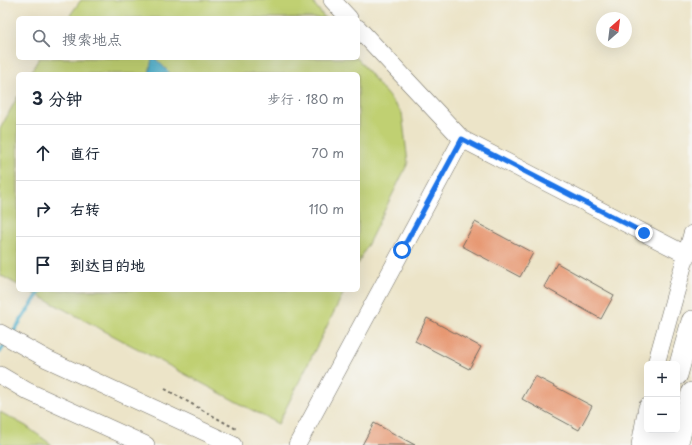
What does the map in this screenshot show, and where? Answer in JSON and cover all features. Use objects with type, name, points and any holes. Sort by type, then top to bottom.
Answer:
[{"type":"main road","points":[[680,364],[692,321]]},
{"type":"main road","points":[[677,445],[692,395]]},
{"type":"main road","points":[[657,445],[660,433]]},
{"type":"street","points":[[332,0],[347,16]]},
{"type":"street","points":[[360,30],[462,139],[686,255]]},
{"type":"street","points":[[297,445],[462,139]]},
{"type":"street","points":[[657,361],[692,234]]},
{"type":"street","points":[[0,333],[47,359],[236,438]]},
{"type":"street","points":[[0,375],[27,392],[146,445]]},
{"type":"street","points":[[640,445],[644,423]]},
{"type":"path","points":[[164,389],[236,438]]},
{"type":"green space","points":[[81,0],[311,0],[323,16],[69,16]]},
{"type":"green space","points":[[38,60],[359,60],[402,113],[408,163],[360,260],[360,72],[31,72]]},
{"type":"green space","points":[[16,100],[16,284],[0,275],[0,129]]},
{"type":"green space","points":[[32,292],[344,292],[278,424]]},
{"type":"green space","points":[[0,412],[26,426],[52,445],[0,445]]},
{"type":"water","points":[[152,60],[157,60],[169,72],[149,72]]},
{"type":"building","points":[[475,222],[533,253],[520,277],[462,246]]},
{"type":"building","points":[[557,263],[614,295],[601,319],[544,287]]},
{"type":"building","points":[[427,318],[481,347],[469,369],[415,341]]},
{"type":"building","points":[[535,376],[592,406],[579,430],[522,399]]},
{"type":"building","points":[[374,423],[415,445],[362,445]]},
{"type":"waterway","points":[[12,334],[40,292]]},
{"type":"waterway","points":[[0,352],[7,341]]},
{"type":"route","points":[[402,250],[462,139],[644,233]]}]
